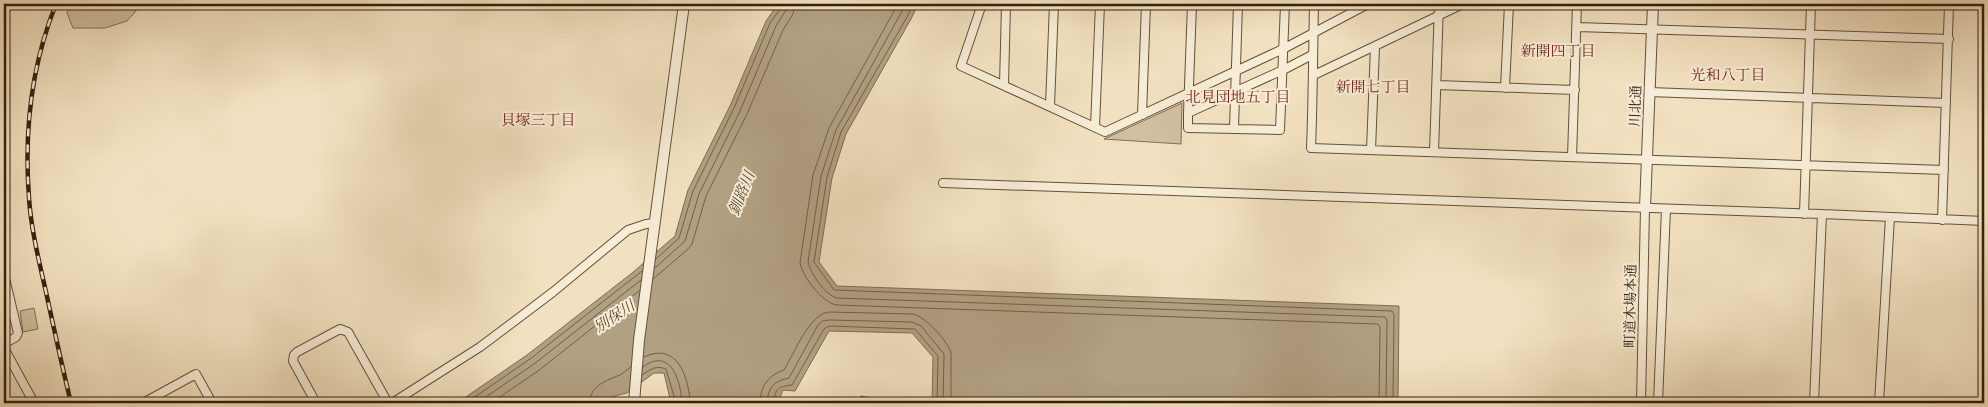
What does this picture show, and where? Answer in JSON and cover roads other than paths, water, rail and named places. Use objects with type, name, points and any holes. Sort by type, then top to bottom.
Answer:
[{"type":"street","points":[[634,400],[639,340],[684,4]]},
{"type":"street","points":[[982,4],[961,66],[1105,132],[1236,72],[1368,4]]},
{"type":"street","points":[[1004,85],[1006,4]]},
{"type":"street","points":[[1050,106],[1054,4]]},
{"type":"street","points":[[1086,4],[1100,4],[1095,127]]},
{"type":"street","points":[[1142,116],[1146,4]]},
{"type":"street","points":[[1192,4],[1188,128],[1280,130],[1285,4]]},
{"type":"street","points":[[1234,128],[1238,4]]},
{"type":"street","points":[[1314,4],[1312,148],[1944,170]]},
{"type":"street","points":[[1434,152],[1439,4]]},
{"type":"street","points":[[1314,75],[1463,4]]},
{"type":"street","points":[[1506,88],[1509,4]]},
{"type":"street","points":[[1572,157],[1577,4]]},
{"type":"street","name":"川北通","points":[[1644,208],[1653,4]]},
{"type":"street","points":[[1804,214],[1811,4]]},
{"type":"street","points":[[1942,220],[1950,4]]},
{"type":"street","points":[[1577,27],[1948,39]]},
{"type":"street","points":[[1372,150],[1375,47]]},
{"type":"street","points":[[1188,113],[1312,55]]},
{"type":"street","points":[[1437,85],[1575,90]]},
{"type":"street","points":[[1649,92],[1946,102]]},
{"type":"street","points":[[943,183],[1984,221]]},
{"type":"street","name":"町道木場本通","points":[[1641,403],[1644,208]]},
{"type":"street","points":[[1658,403],[1666,209]]},
{"type":"street","points":[[1814,403],[1822,214]]},
{"type":"street","points":[[1879,403],[1890,217]]},
{"type":"street","points":[[392,403],[480,347],[553,292],[628,230],[655,223]]},
{"type":"street","points":[[4,274],[18,333],[16,337],[4,346],[34,403]]},
{"type":"street","points":[[316,403],[293,361],[294,355],[340,328],[348,332],[388,403]]},
{"type":"street","points":[[143,403],[196,374],[212,403]]},
{"type":"water","points":[[778,4],[918,4],[846,134],[832,178],[819,262],[837,286],[1399,306],[1398,403],[932,403],[933,357],[912,333],[829,331],[795,391],[783,390],[778,403],[671,403],[664,373],[654,373],[627,393],[615,396],[606,403],[457,403],[527,355],[632,273],[675,236],[688,190],[730,106],[766,21]]},
{"type":"water","points":[[861,396],[894,403],[857,403]]},
{"type":"railway","points":[[56,4],[47,27],[35,75],[29,124],[28,173],[30,210],[36,245],[71,403]]},
{"type":"district","name":"新開四丁目","points":[[1558,50]]},
{"type":"district","name":"光和八丁目","points":[[1728,74]]},
{"type":"district","name":"新開七丁目","points":[[1373,86]]},
{"type":"district","name":"北見団地五丁目","points":[[1238,96]]},
{"type":"district","name":"貝塚三丁目","points":[[538,119]]},
{"type":"water label","name":"釧路川","points":[[741,193]]},
{"type":"water label","name":"別保川","points":[[614,316]]}]
